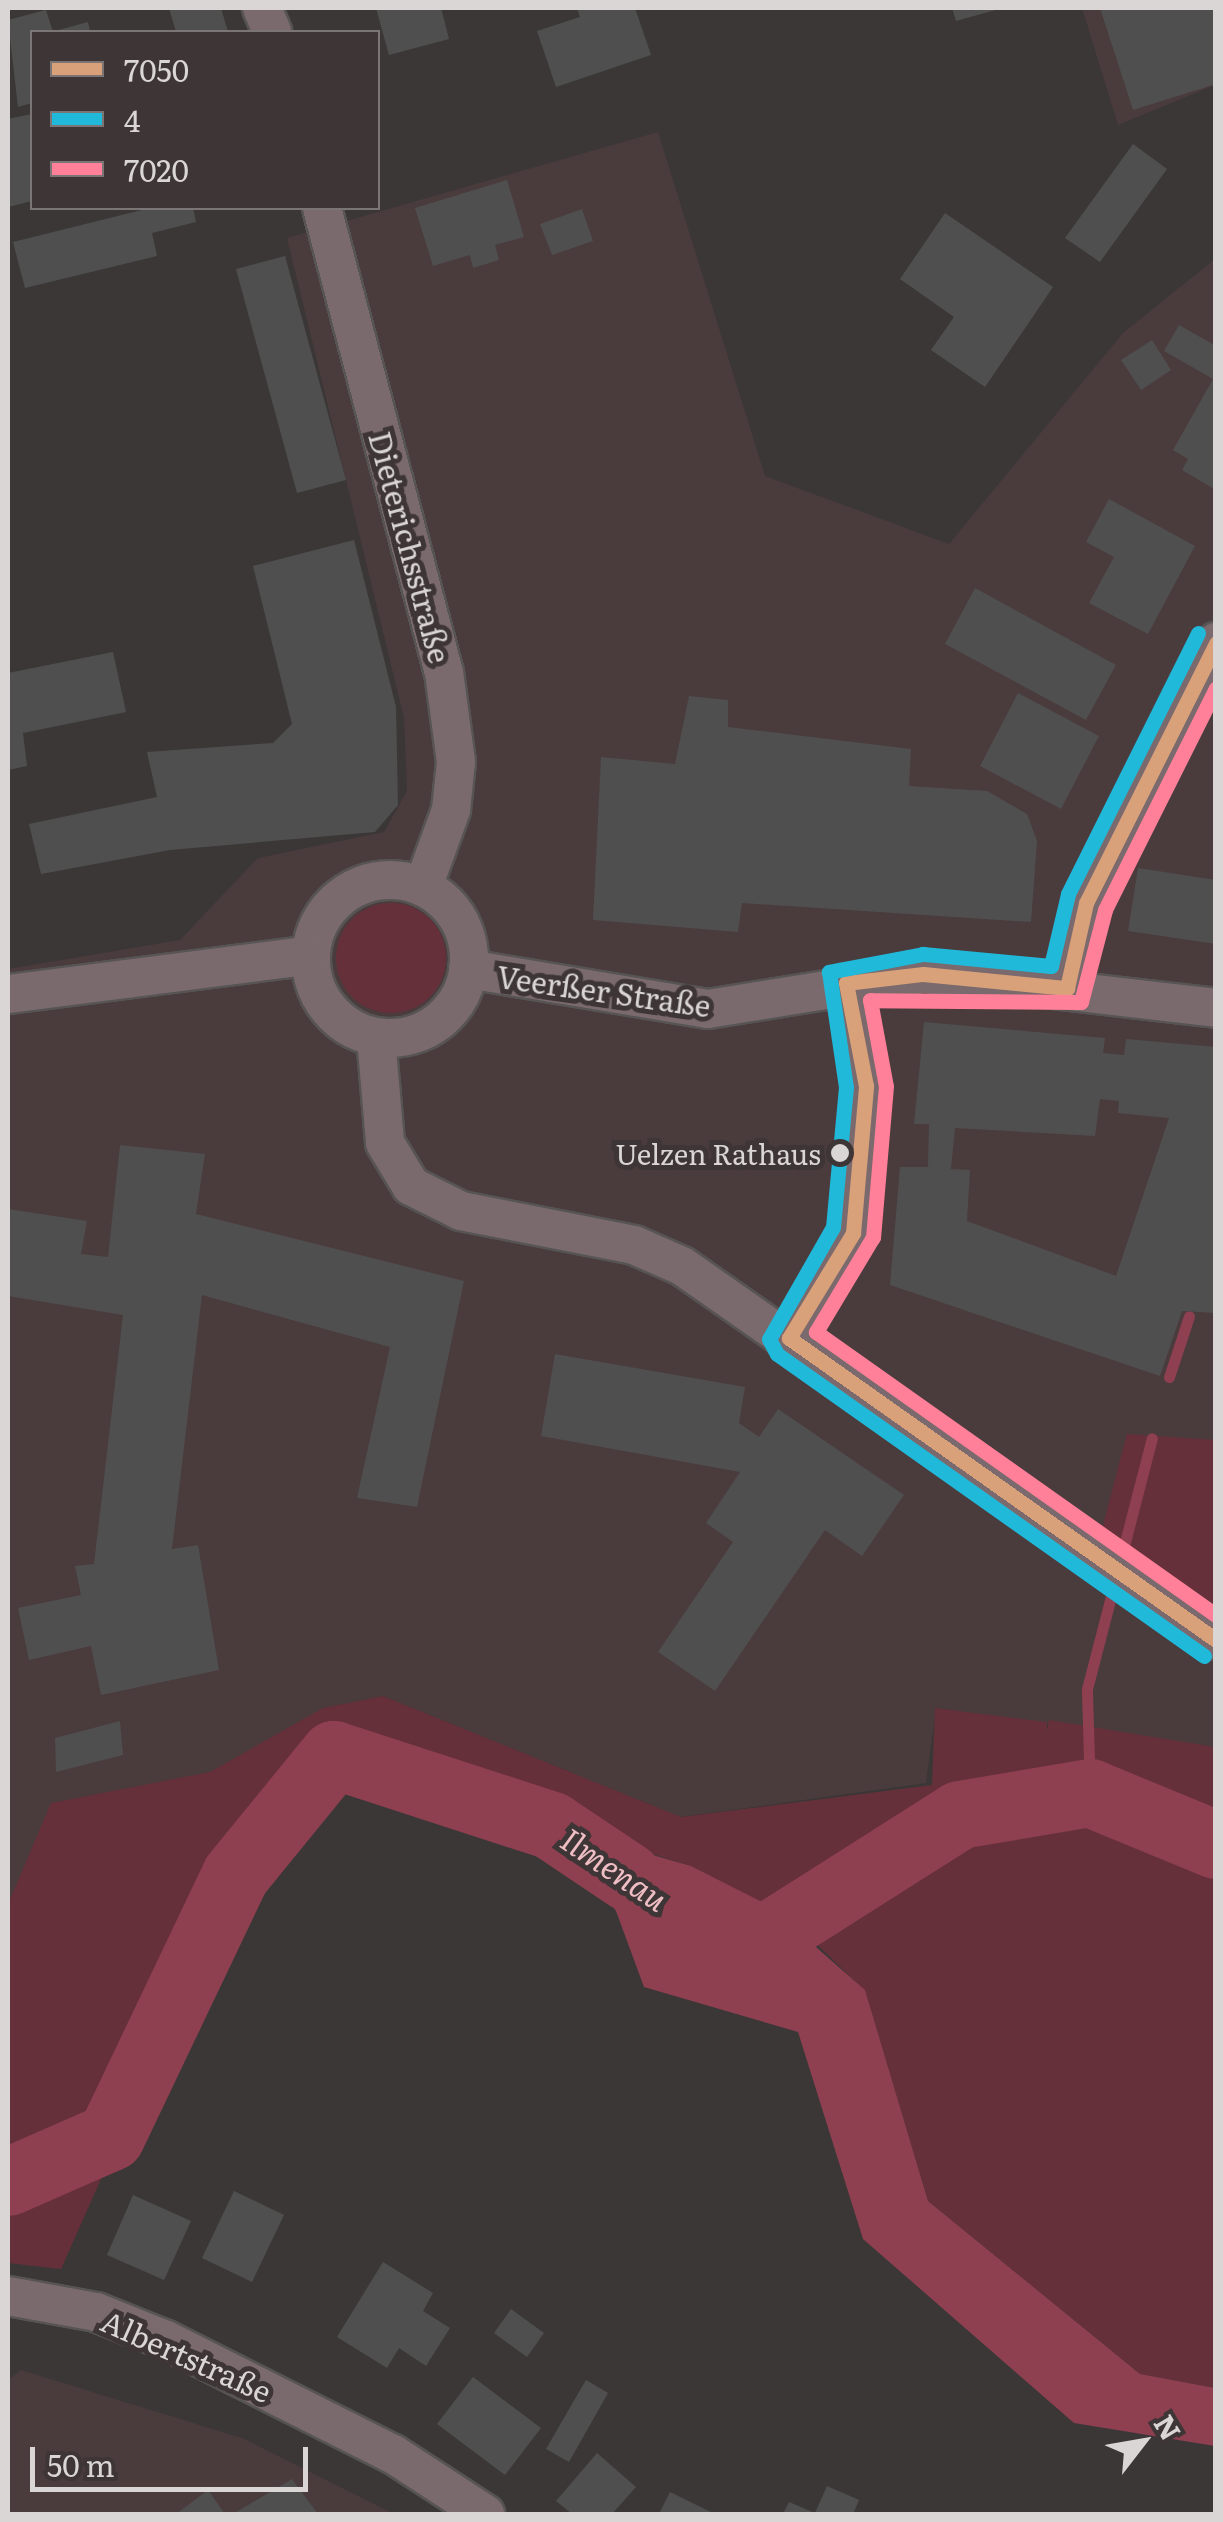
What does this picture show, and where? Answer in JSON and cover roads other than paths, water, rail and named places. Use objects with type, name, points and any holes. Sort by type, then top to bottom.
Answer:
[{"type":"street","name":"Dieterichsstraße","points":[[323,210],[444,672],[456,762],[451,810],[423,887]]},
{"type":"street","points":[[1067,988],[1092,888],[1216,642]]},
{"type":"street","points":[[385,880],[423,887],[458,921],[468,969],[444,1017],[412,1034],[376,1036],[336,1016],[311,956],[321,919],[348,891],[385,880]]},
{"type":"street","points":[[8,994],[311,956]]},
{"type":"street","name":"Veerßer Straße","points":[[468,969],[708,1009],[923,974],[1216,1008]]},
{"type":"street","points":[[789,1338],[853,1233],[866,1086],[846,984]]},
{"type":"street","points":[[376,1036],[384,1143],[412,1186],[461,1211],[634,1245],[789,1338],[1139,1590],[1216,1640]]},
{"type":"street","name":"Albertstraße","points":[[18,2306],[96,2312],[194,2353],[393,2454],[486,2514]]},
{"type":"water","points":[[552,1826],[691,1866],[768,1905],[865,1990],[928,2201],[1140,2374],[1215,2388],[1215,2446],[1074,2423],[863,2239],[798,2032],[644,1987],[616,1911]]},
{"type":"waterway","points":[[1169,1377],[1189,1316]]},
{"type":"waterway","points":[[1090,1793],[1087,1689],[1152,1438]]},
{"type":"waterway","name":"Ilmenau","points":[[8,2182],[111,2137],[236,1875],[334,1755],[552,1826],[628,1877]]},
{"type":"waterway","points":[[741,1954],[960,1815],[1090,1793],[1216,1845]]},
{"type":"place","name":"Uelzen Rathaus","points":[[840,1153]]}]
